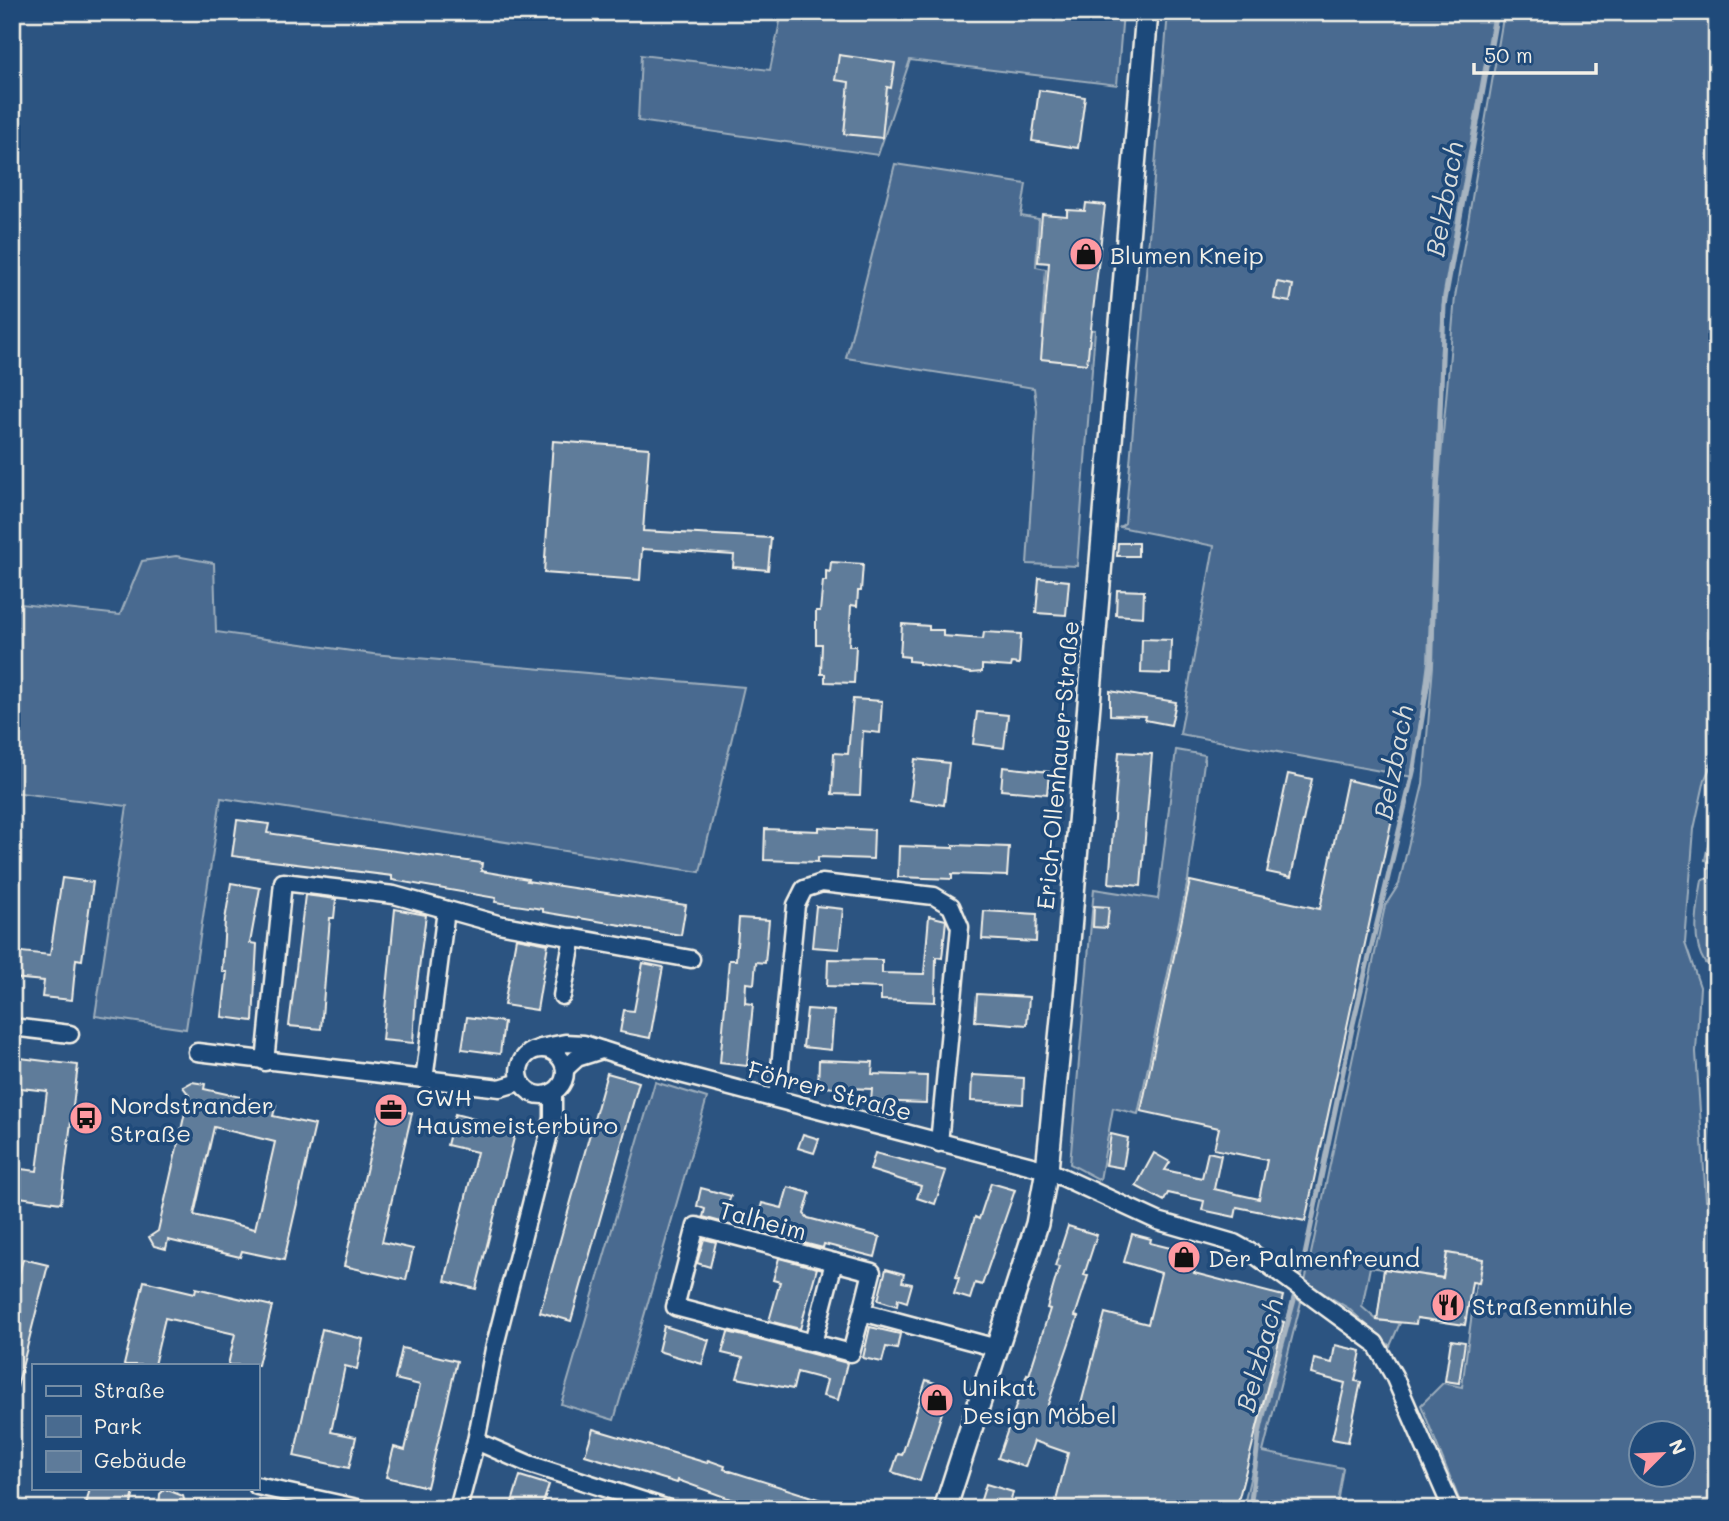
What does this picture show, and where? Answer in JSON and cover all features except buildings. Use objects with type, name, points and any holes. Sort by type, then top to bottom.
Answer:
[{"type":"street","name":"Erich-Ollenhauer-Straße","points":[[946,1509],[1037,1224],[1047,1170],[1066,978],[1147,12]]},
{"type":"street","points":[[265,1062],[283,882],[394,895],[446,910],[691,959]]},
{"type":"street","points":[[777,1098],[796,905],[804,889],[822,883],[934,896],[951,906],[960,927],[939,1143]]},
{"type":"street","points":[[424,1080],[446,910]]},
{"type":"street","points":[[562,996],[573,937]]},
{"type":"street","points":[[12,1027],[70,1034]]},
{"type":"street","name":"Föhrer Straße","points":[[540,1048],[574,1042],[665,1070],[1047,1170],[1158,1221],[1234,1243],[1367,1337],[1381,1352],[1452,1509]]},
{"type":"street","points":[[565,1069],[554,1051],[540,1048],[526,1054],[521,1060],[520,1082],[531,1093],[546,1095],[562,1083],[565,1069],[577,1058],[602,1050]]},
{"type":"street","points":[[197,1052],[500,1088],[520,1082]]},
{"type":"street","points":[[458,1509],[476,1441],[492,1359],[554,1118],[553,1092]]},
{"type":"street","name":"Talheim","points":[[696,1226],[834,1262],[872,1272],[851,1353],[675,1307],[696,1226]]},
{"type":"street","name":"Talheim","points":[[813,1343],[834,1262]]},
{"type":"street","points":[[862,1312],[996,1348]]},
{"type":"street","points":[[476,1441],[529,1464],[669,1509]]},
{"type":"street","points":[[259,1486],[362,1509]]},
{"type":"green space","points":[[782,12],[1123,12],[1117,85],[910,60],[878,155],[638,121],[641,55],[770,70]]},
{"type":"green space","points":[[1168,12],[1494,12],[1443,298],[1428,662],[1413,777],[1180,734],[1214,546],[1120,527],[1125,523]]},
{"type":"green space","points":[[1504,12],[1717,12],[1717,751],[1705,779],[1694,829],[1685,943],[1700,987],[1696,1052],[1706,1200],[1717,1200],[1717,1509],[1463,1509],[1421,1405],[1443,1383],[1462,1387],[1476,1283],[1479,1283],[1483,1259],[1447,1253],[1443,1278],[1370,1267],[1362,1307],[1377,1320],[1400,1323],[1390,1346],[1348,1308],[1305,1282],[1385,906],[1399,884],[1423,784],[1433,666],[1438,491],[1455,297]]},
{"type":"green space","points":[[895,164],[1026,184],[1021,216],[1039,219],[1036,267],[1046,269],[1042,325],[1095,330],[1077,566],[1027,564],[1037,411],[1034,388],[846,358]]},
{"type":"green space","points":[[176,556],[214,563],[216,632],[373,654],[744,687],[700,872],[221,798],[186,1029],[95,1016],[127,806],[12,792],[12,603],[120,615],[142,561]]},
{"type":"green space","points":[[1176,750],[1205,755],[1188,880],[1138,1114],[1113,1108],[1100,1180],[1070,1164],[1094,889],[1158,899]]},
{"type":"green space","points":[[1717,800],[1717,965],[1705,963],[1700,954],[1696,923],[1702,880],[1710,878],[1710,861],[1705,860]]},
{"type":"green space","points":[[1717,996],[1717,1168],[1709,1105],[1707,1053],[1711,1010]]},
{"type":"green space","points":[[655,1082],[707,1098],[614,1420],[561,1404]]},
{"type":"green space","points":[[1293,1295],[1301,1302],[1263,1452],[1343,1468],[1336,1509],[1243,1509]]},
{"type":"waterway","name":"Belzbach","points":[[1250,1509],[1260,1425],[1301,1274],[1353,1024],[1414,768],[1431,662],[1444,306],[1497,12]]},
{"type":"place","name":"Blumen Kneip","points":[[1086,254]]},
{"type":"place","name":"GWH Hausmeisterbüro","points":[[391,1110]]},
{"type":"place","name":"Nordstrander Straße","points":[[86,1118]]},
{"type":"place","name":"Der Palmenfreund","points":[[1184,1257]]},
{"type":"place","name":"Straßenmühle","points":[[1448,1305]]},
{"type":"place","name":"Unikat Design Möbel","points":[[937,1400]]}]
